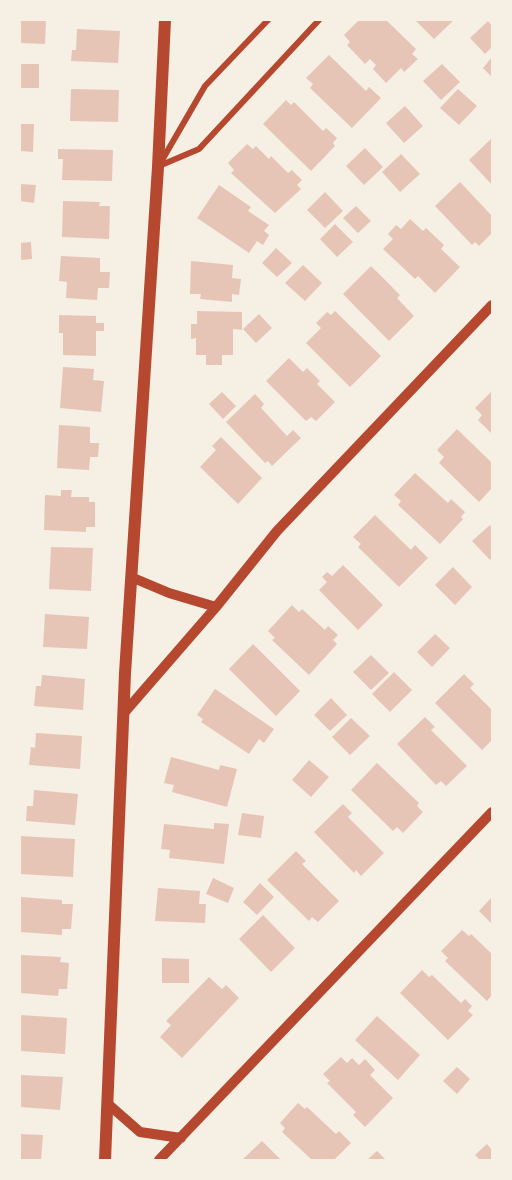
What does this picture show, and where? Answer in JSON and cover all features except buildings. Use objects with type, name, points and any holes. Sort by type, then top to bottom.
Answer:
[{"type":"main road","points":[[105,1161],[131,577],[158,167],[165,20]]},
{"type":"street","points":[[158,167],[205,86],[268,20]]},
{"type":"street","points":[[158,167],[199,149],[319,20]]},
{"type":"street","points":[[124,713],[216,607],[277,531],[492,305]]},
{"type":"street","points":[[131,577],[169,593],[216,607]]},
{"type":"street","points":[[159,1161],[492,812]]},
{"type":"street","points":[[108,1104],[140,1132],[181,1138]]}]
